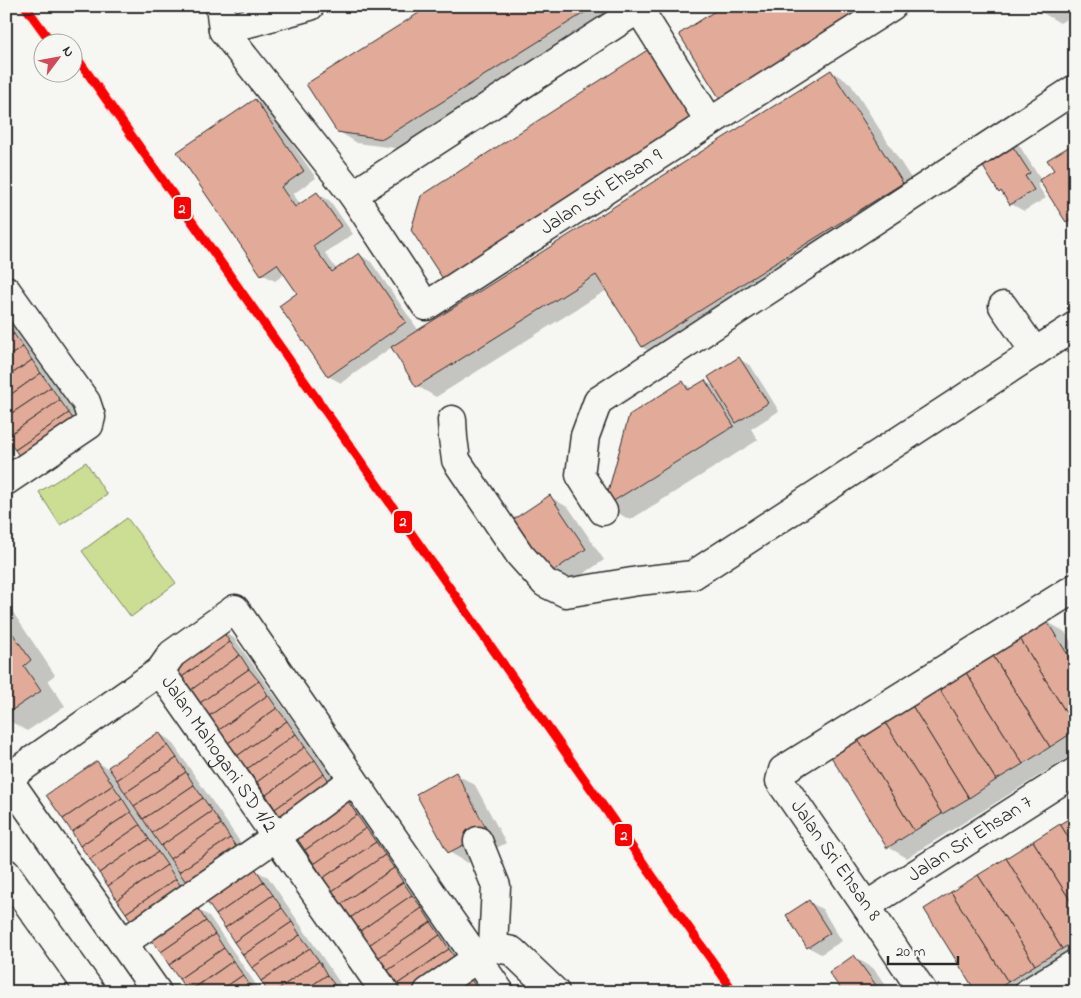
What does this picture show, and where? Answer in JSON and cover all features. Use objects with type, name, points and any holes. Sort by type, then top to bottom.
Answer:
[{"type":"street","points":[[221,18],[310,6]]},
{"type":"street","name":"Jalan Sri Ehsan 9","points":[[221,18],[353,195],[426,306],[892,6]]},
{"type":"street","points":[[353,195],[640,7],[710,122]]},
{"type":"street","points":[[603,511],[580,475],[585,436],[598,401],[1075,89]]},
{"type":"street","points":[[6,290],[86,402],[91,417],[88,425],[9,473]]},
{"type":"street","points":[[1003,306],[1035,352]]},
{"type":"street","points":[[452,420],[456,460],[520,555],[545,583],[566,593],[638,581],[693,575],[1075,326]]},
{"type":"street","name":"Jalan Sri Ehsan 8","points":[[923,992],[780,781],[783,770],[1074,590]]},
{"type":"street","points":[[160,671],[172,654],[235,609],[353,780],[485,952],[500,992]]},
{"type":"street","name":"Jalan Mahogani SD 1/2","points":[[7,779],[160,671],[385,992]]},
{"type":"street","name":"Jalan Sri Ehsan 7","points":[[866,906],[1075,772]]},
{"type":"street","points":[[7,779],[157,992]]},
{"type":"street","points":[[123,943],[276,837],[353,780]]},
{"type":"street","points":[[478,841],[496,886],[485,952]]},
{"type":"street","points":[[6,873],[91,992]]},
{"type":"street","points":[[428,992],[485,952],[512,951],[555,992]]},
{"type":"street","points":[[1029,992],[1075,964]]},
{"type":"green space","points":[[86,462],[107,495],[60,525],[39,492]]},
{"type":"green space","points":[[127,518],[176,583],[131,617],[82,551]]},
{"type":"building","points":[[430,6],[595,6],[383,139],[337,132],[306,84]]},
{"type":"building","points":[[723,6],[867,6],[720,99],[679,34]]},
{"type":"building","points":[[1035,6],[1051,6],[1040,13]]},
{"type":"building","points":[[649,49],[695,120],[445,282],[411,230],[421,196]]},
{"type":"building","points":[[831,70],[903,183],[642,347],[596,275],[416,387],[391,347]]},
{"type":"building","points":[[255,99],[304,171],[281,187],[295,207],[317,192],[341,226],[313,246],[332,272],[359,253],[406,322],[328,377],[279,306],[297,293],[277,264],[261,275],[177,152]]},
{"type":"building","points":[[1006,136],[1030,173],[1025,176],[1034,190],[1010,205],[1001,191],[999,193],[976,155]]},
{"type":"building","points":[[1075,143],[1075,216],[1066,222],[1039,180],[1054,170],[1047,160]]},
{"type":"building","points":[[6,323],[14,334],[6,339]]},
{"type":"building","points":[[14,334],[23,347],[6,358],[6,339]]},
{"type":"building","points":[[23,347],[32,360],[6,378],[6,358]]},
{"type":"building","points":[[739,357],[768,403],[736,423],[708,377]]},
{"type":"building","points":[[32,360],[41,373],[6,398],[6,378]]},
{"type":"building","points":[[41,373],[51,387],[6,417],[6,398]]},
{"type":"building","points":[[705,380],[734,426],[604,507],[629,415],[683,381],[688,390]]},
{"type":"building","points":[[51,387],[60,400],[6,437],[6,417]]},
{"type":"building","points":[[60,400],[69,413],[15,450],[6,437]]},
{"type":"building","points":[[69,413],[78,426],[25,464],[15,450]]},
{"type":"building","points":[[550,495],[586,549],[544,577],[508,523]]},
{"type":"building","points":[[1046,620],[1075,666],[1075,727],[1019,637]]},
{"type":"building","points":[[6,624],[31,660],[24,666],[41,691],[6,714]]},
{"type":"building","points":[[221,629],[230,642],[182,677],[172,664]]},
{"type":"building","points":[[1019,637],[1075,727],[1075,731],[1050,747],[992,654]]},
{"type":"building","points":[[230,642],[240,655],[191,690],[182,677]]},
{"type":"building","points":[[992,654],[1050,747],[1023,764],[965,671]]},
{"type":"building","points":[[240,655],[249,669],[200,703],[191,690]]},
{"type":"building","points":[[249,669],[259,681],[209,716],[200,703]]},
{"type":"building","points":[[965,671],[1023,764],[996,780],[938,687]]},
{"type":"building","points":[[259,681],[268,695],[219,730],[209,716]]},
{"type":"building","points":[[938,687],[996,780],[969,798],[911,704]]},
{"type":"building","points":[[268,695],[277,708],[228,743],[219,730]]},
{"type":"building","points":[[911,704],[969,798],[942,814],[884,721]]},
{"type":"building","points":[[277,708],[287,721],[237,756],[228,743]]},
{"type":"building","points":[[287,721],[296,734],[247,769],[237,756]]},
{"type":"building","points":[[884,721],[942,814],[914,831],[857,738]]},
{"type":"building","points":[[159,732],[168,745],[117,780],[108,767]]},
{"type":"building","points":[[296,734],[305,747],[257,782],[247,769]]},
{"type":"building","points":[[857,738],[914,831],[887,848],[830,755]]},
{"type":"building","points":[[168,745],[177,758],[125,793],[117,780]]},
{"type":"building","points":[[305,747],[315,760],[266,795],[257,782]]},
{"type":"building","points":[[177,758],[186,772],[134,806],[125,793]]},
{"type":"building","points":[[315,760],[324,774],[275,809],[266,795]]},
{"type":"building","points":[[97,761],[113,785],[63,819],[46,795]]},
{"type":"building","points":[[186,772],[194,785],[143,819],[134,806]]},
{"type":"building","points":[[456,772],[488,832],[448,853],[416,794]]},
{"type":"building","points":[[324,774],[334,787],[284,822],[275,809]]},
{"type":"building","points":[[113,785],[122,798],[72,832],[63,819]]},
{"type":"building","points":[[194,785],[203,798],[152,833],[143,819]]},
{"type":"building","points":[[122,798],[131,812],[80,846],[72,832]]},
{"type":"building","points":[[203,798],[212,811],[161,846],[152,833]]},
{"type":"building","points":[[348,801],[357,815],[305,850],[296,837]]},
{"type":"building","points":[[212,811],[221,824],[170,859],[161,846]]},
{"type":"building","points":[[131,812],[140,825],[90,859],[80,846]]},
{"type":"building","points":[[357,815],[366,828],[314,864],[305,850]]},
{"type":"building","points":[[1075,815],[1075,848],[1060,824]]},
{"type":"building","points":[[221,824],[230,838],[179,872],[170,859]]},
{"type":"building","points":[[1060,824],[1075,848],[1075,908],[1033,841]]},
{"type":"building","points":[[140,825],[149,839],[99,873],[90,859]]},
{"type":"building","points":[[366,828],[376,842],[323,878],[314,864]]},
{"type":"building","points":[[230,838],[239,851],[188,885],[179,872]]},
{"type":"building","points":[[149,839],[158,852],[108,886],[99,873]]},
{"type":"building","points":[[1033,841],[1075,908],[1075,941],[1062,949],[1006,858]]},
{"type":"building","points":[[376,842],[385,855],[332,891],[323,878]]},
{"type":"building","points":[[158,852],[167,865],[117,900],[108,886]]},
{"type":"building","points":[[385,855],[394,868],[341,904],[332,891]]},
{"type":"building","points":[[1006,858],[1062,949],[1035,965],[978,875]]},
{"type":"building","points":[[167,865],[176,879],[126,913],[117,900]]},
{"type":"building","points":[[255,868],[264,882],[216,915],[207,902]]},
{"type":"building","points":[[394,868],[403,882],[350,918],[341,904]]},
{"type":"building","points":[[978,875],[1035,965],[1008,982],[951,892]]},
{"type":"building","points":[[176,879],[185,892],[135,927],[126,913]]},
{"type":"building","points":[[264,882],[273,895],[225,928],[216,915]]},
{"type":"building","points":[[403,882],[412,895],[360,931],[350,918]]},
{"type":"building","points":[[951,892],[1008,982],[993,992],[976,992],[924,909]]},
{"type":"building","points":[[273,895],[282,908],[234,942],[225,928]]},
{"type":"building","points":[[412,895],[422,908],[369,945],[360,931]]},
{"type":"building","points":[[809,900],[830,933],[807,948],[786,915]]},
{"type":"building","points":[[197,907],[206,921],[161,952],[151,939]]},
{"type":"building","points":[[282,908],[292,922],[243,955],[234,942]]},
{"type":"building","points":[[422,908],[431,922],[378,958],[369,945]]},
{"type":"building","points":[[206,921],[215,934],[169,965],[161,952]]},
{"type":"building","points":[[292,922],[300,935],[252,968],[243,955]]},
{"type":"building","points":[[431,922],[440,935],[387,971],[378,958]]},
{"type":"building","points":[[215,934],[224,948],[179,979],[169,965]]},
{"type":"building","points":[[300,935],[310,948],[261,981],[252,968]]},
{"type":"building","points":[[440,935],[449,949],[396,985],[387,971]]},
{"type":"building","points":[[224,948],[233,961],[188,992],[179,979]]},
{"type":"building","points":[[310,948],[319,961],[274,992],[268,992],[261,981]]},
{"type":"building","points":[[449,949],[458,962],[415,992],[401,992],[396,985]]},
{"type":"building","points":[[854,955],[881,992],[843,992],[829,973]]},
{"type":"building","points":[[233,961],[243,975],[218,992],[189,992]]},
{"type":"building","points":[[319,961],[327,975],[302,992],[274,992]]},
{"type":"building","points":[[243,975],[252,988],[246,992],[218,992]]},
{"type":"building","points":[[327,975],[337,988],[331,992],[302,992]]},
{"type":"building","points":[[469,977],[479,990],[476,992],[448,992]]},
{"type":"transit line","name":"2","points":[[25,6],[44,32]]},
{"type":"transit line","name":"2","points":[[82,65],[734,992]]}]
